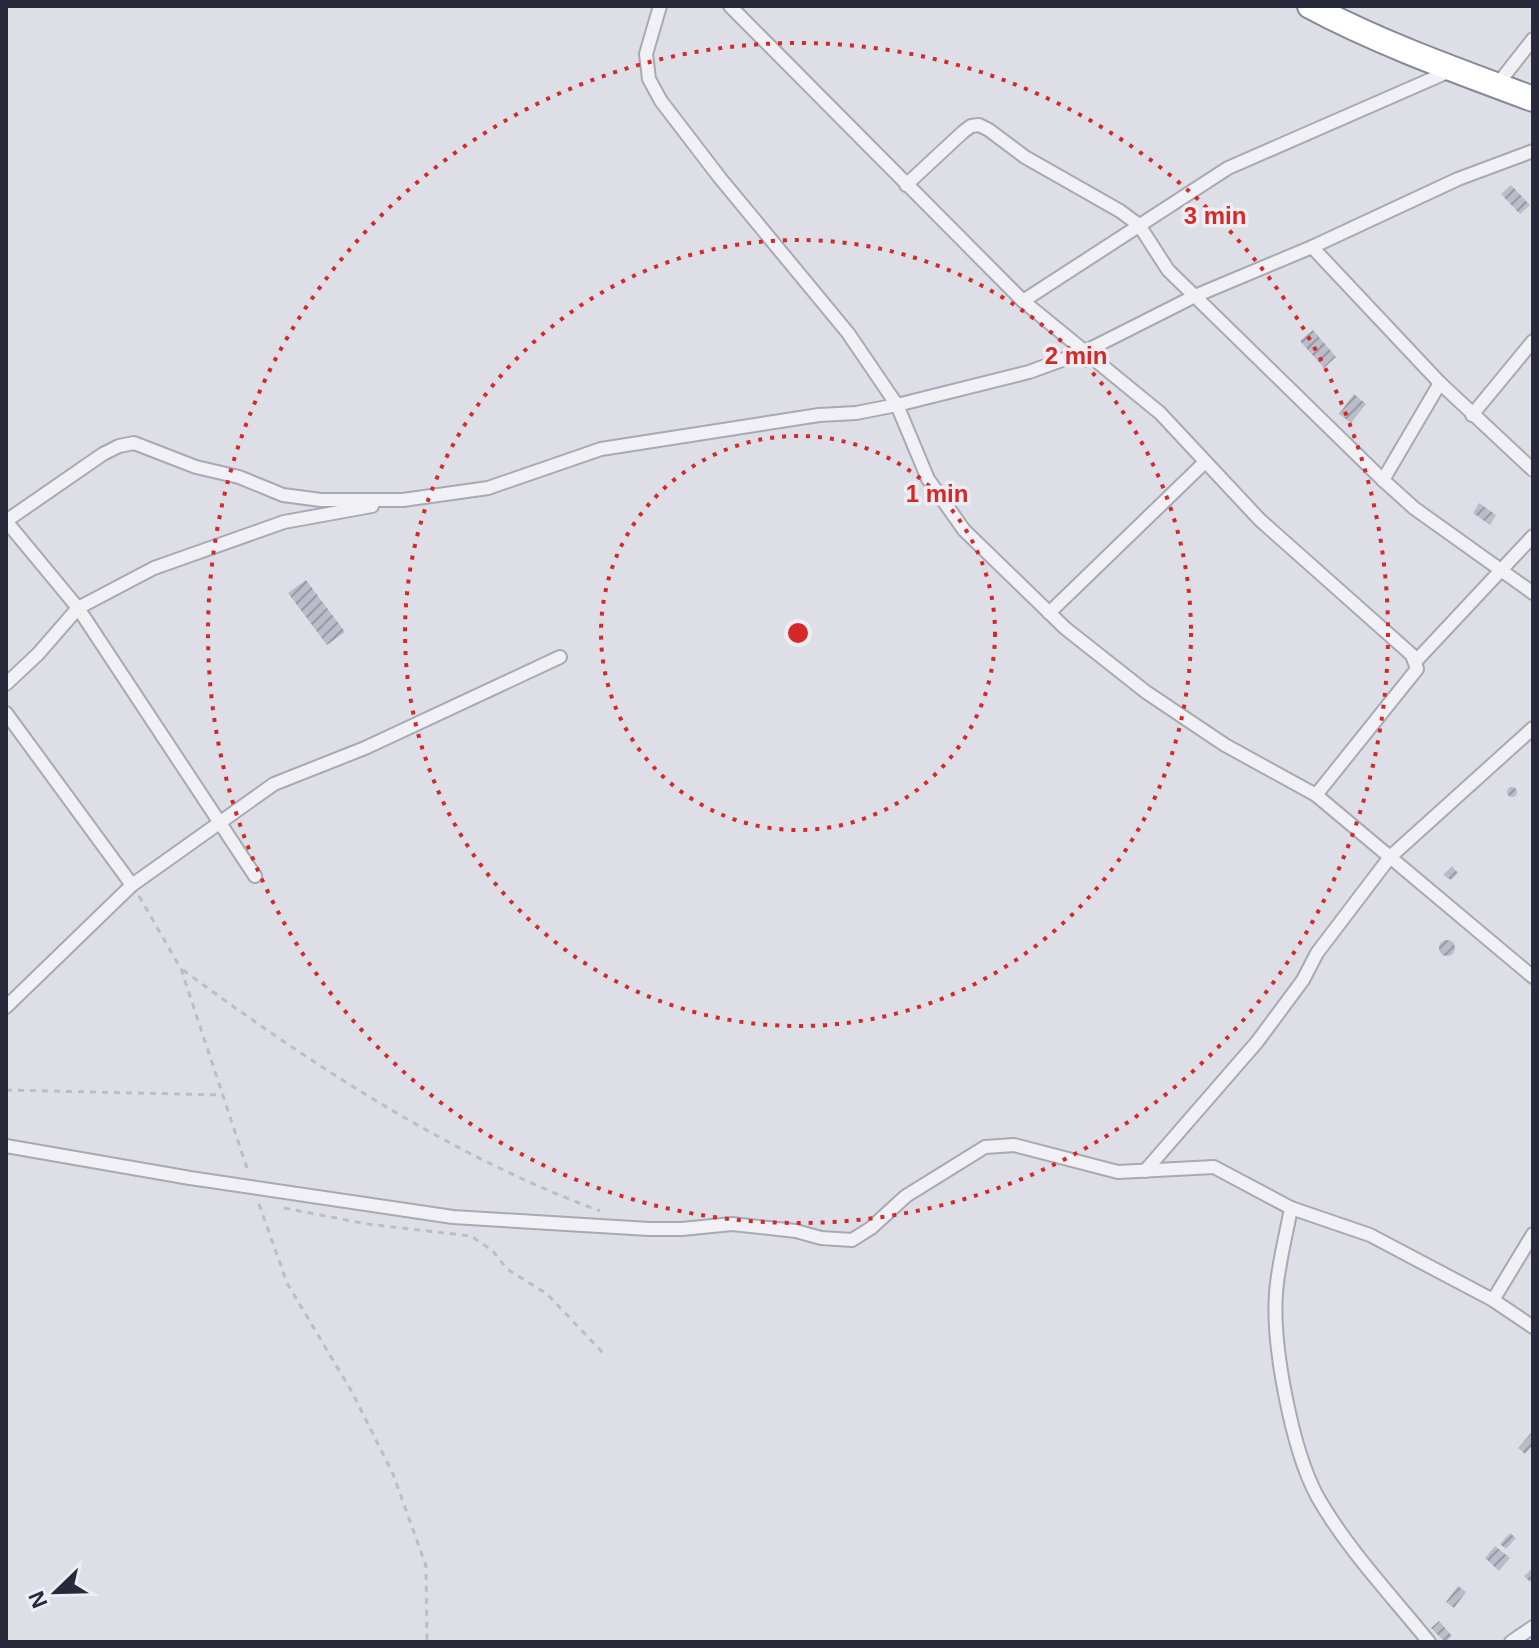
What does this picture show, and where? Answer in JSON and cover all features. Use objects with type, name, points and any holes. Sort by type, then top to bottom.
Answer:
[{"type":"highway","points":[[1310,6],[1452,69],[1533,99]]},
{"type":"street","points":[[660,6],[646,54],[649,79],[661,101],[792,268],[848,333],[897,405],[928,479],[964,530],[1049,613],[1146,692],[1225,745],[1316,795],[1533,977]]},
{"type":"street","points":[[730,6],[1023,301],[1160,413],[1260,520],[1404,646],[1416,661],[1417,669],[1316,795]]},
{"type":"street","points":[[1497,85],[1533,39]]},
{"type":"street","points":[[1023,301],[1228,168],[1452,69]]},
{"type":"street","points":[[906,185],[963,132],[979,125],[1025,157],[1120,211],[1139,225],[1168,270],[1383,480],[1414,508],[1533,593]]},
{"type":"street","points":[[6,684],[38,654],[78,608],[154,568],[248,534],[284,522],[488,488],[601,449],[819,415],[856,413],[1029,372],[1084,352],[1195,296],[1312,247],[1458,179],[1533,151]]},
{"type":"street","points":[[1312,247],[1440,383],[1533,470]]},
{"type":"street","points":[[1472,415],[1533,341]]},
{"type":"street","points":[[1383,480],[1440,383]]},
{"type":"street","points":[[255,876],[78,608],[6,521],[103,454],[134,443],[196,467],[239,477],[283,495],[321,500],[403,500]]},
{"type":"street","points":[[1049,613],[1204,463]]},
{"type":"street","points":[[1416,661],[1533,536]]},
{"type":"street","points":[[8,1001],[132,885],[219,821],[285,778],[365,748],[560,657]]},
{"type":"street","points":[[6,713],[132,885]]},
{"type":"street","points":[[1145,1171],[1257,1042],[1303,980],[1317,953],[1390,857],[1533,728]]},
{"type":"street","points":[[6,1146],[190,1178],[453,1217],[649,1229],[732,1224],[852,1240],[871,1228],[906,1196],[985,1147],[1014,1145],[1118,1172],[1214,1167],[1291,1208],[1370,1235],[1493,1300],[1533,1327]]},
{"type":"street","points":[[1291,1208],[1276,1292],[1277,1348],[1297,1440],[1316,1493],[1340,1532],[1429,1642]]},
{"type":"street","points":[[1493,1300],[1533,1234]]},
{"type":"street","points":[[1511,1642],[1533,1627]]},
{"type":"path","points":[[132,885],[181,969],[287,1283],[352,1392],[393,1474],[426,1566],[427,1642]]},
{"type":"path","points":[[181,969],[253,1022],[406,1121],[541,1189],[608,1214]]},
{"type":"path","points":[[6,1090],[223,1095]]},
{"type":"path","points":[[275,1206],[367,1224],[471,1236],[493,1251],[507,1269],[547,1294],[604,1354]]},
{"type":"building","points":[[1511,185],[1530,205],[1520,214],[1501,194]]},
{"type":"building","points":[[1313,330],[1336,357],[1324,368],[1300,341]]},
{"type":"building","points":[[1354,394],[1366,404],[1351,423],[1339,414]]},
{"type":"building","points":[[1479,503],[1496,515],[1490,525],[1473,513]]},
{"type":"building","points":[[306,580],[345,632],[327,645],[288,593]]},
{"type":"building","points":[[1512,787],[1517,792],[1512,797],[1507,792]]},
{"type":"building","points":[[1452,866],[1458,873],[1451,880],[1443,875]]},
{"type":"building","points":[[1447,940],[1455,948],[1447,956],[1439,948]]},
{"type":"building","points":[[1531,1433],[1533,1445],[1525,1454],[1518,1448]]},
{"type":"building","points":[[1510,1533],[1516,1538],[1506,1549],[1500,1544]]},
{"type":"building","points":[[1495,1546],[1510,1558],[1499,1571],[1485,1558]]},
{"type":"building","points":[[1533,1568],[1533,1579],[1530,1582],[1524,1576]]},
{"type":"building","points":[[1458,1586],[1466,1592],[1454,1608],[1446,1602]]},
{"type":"building","points":[[1439,1621],[1452,1636],[1445,1642],[1431,1628]]}]
